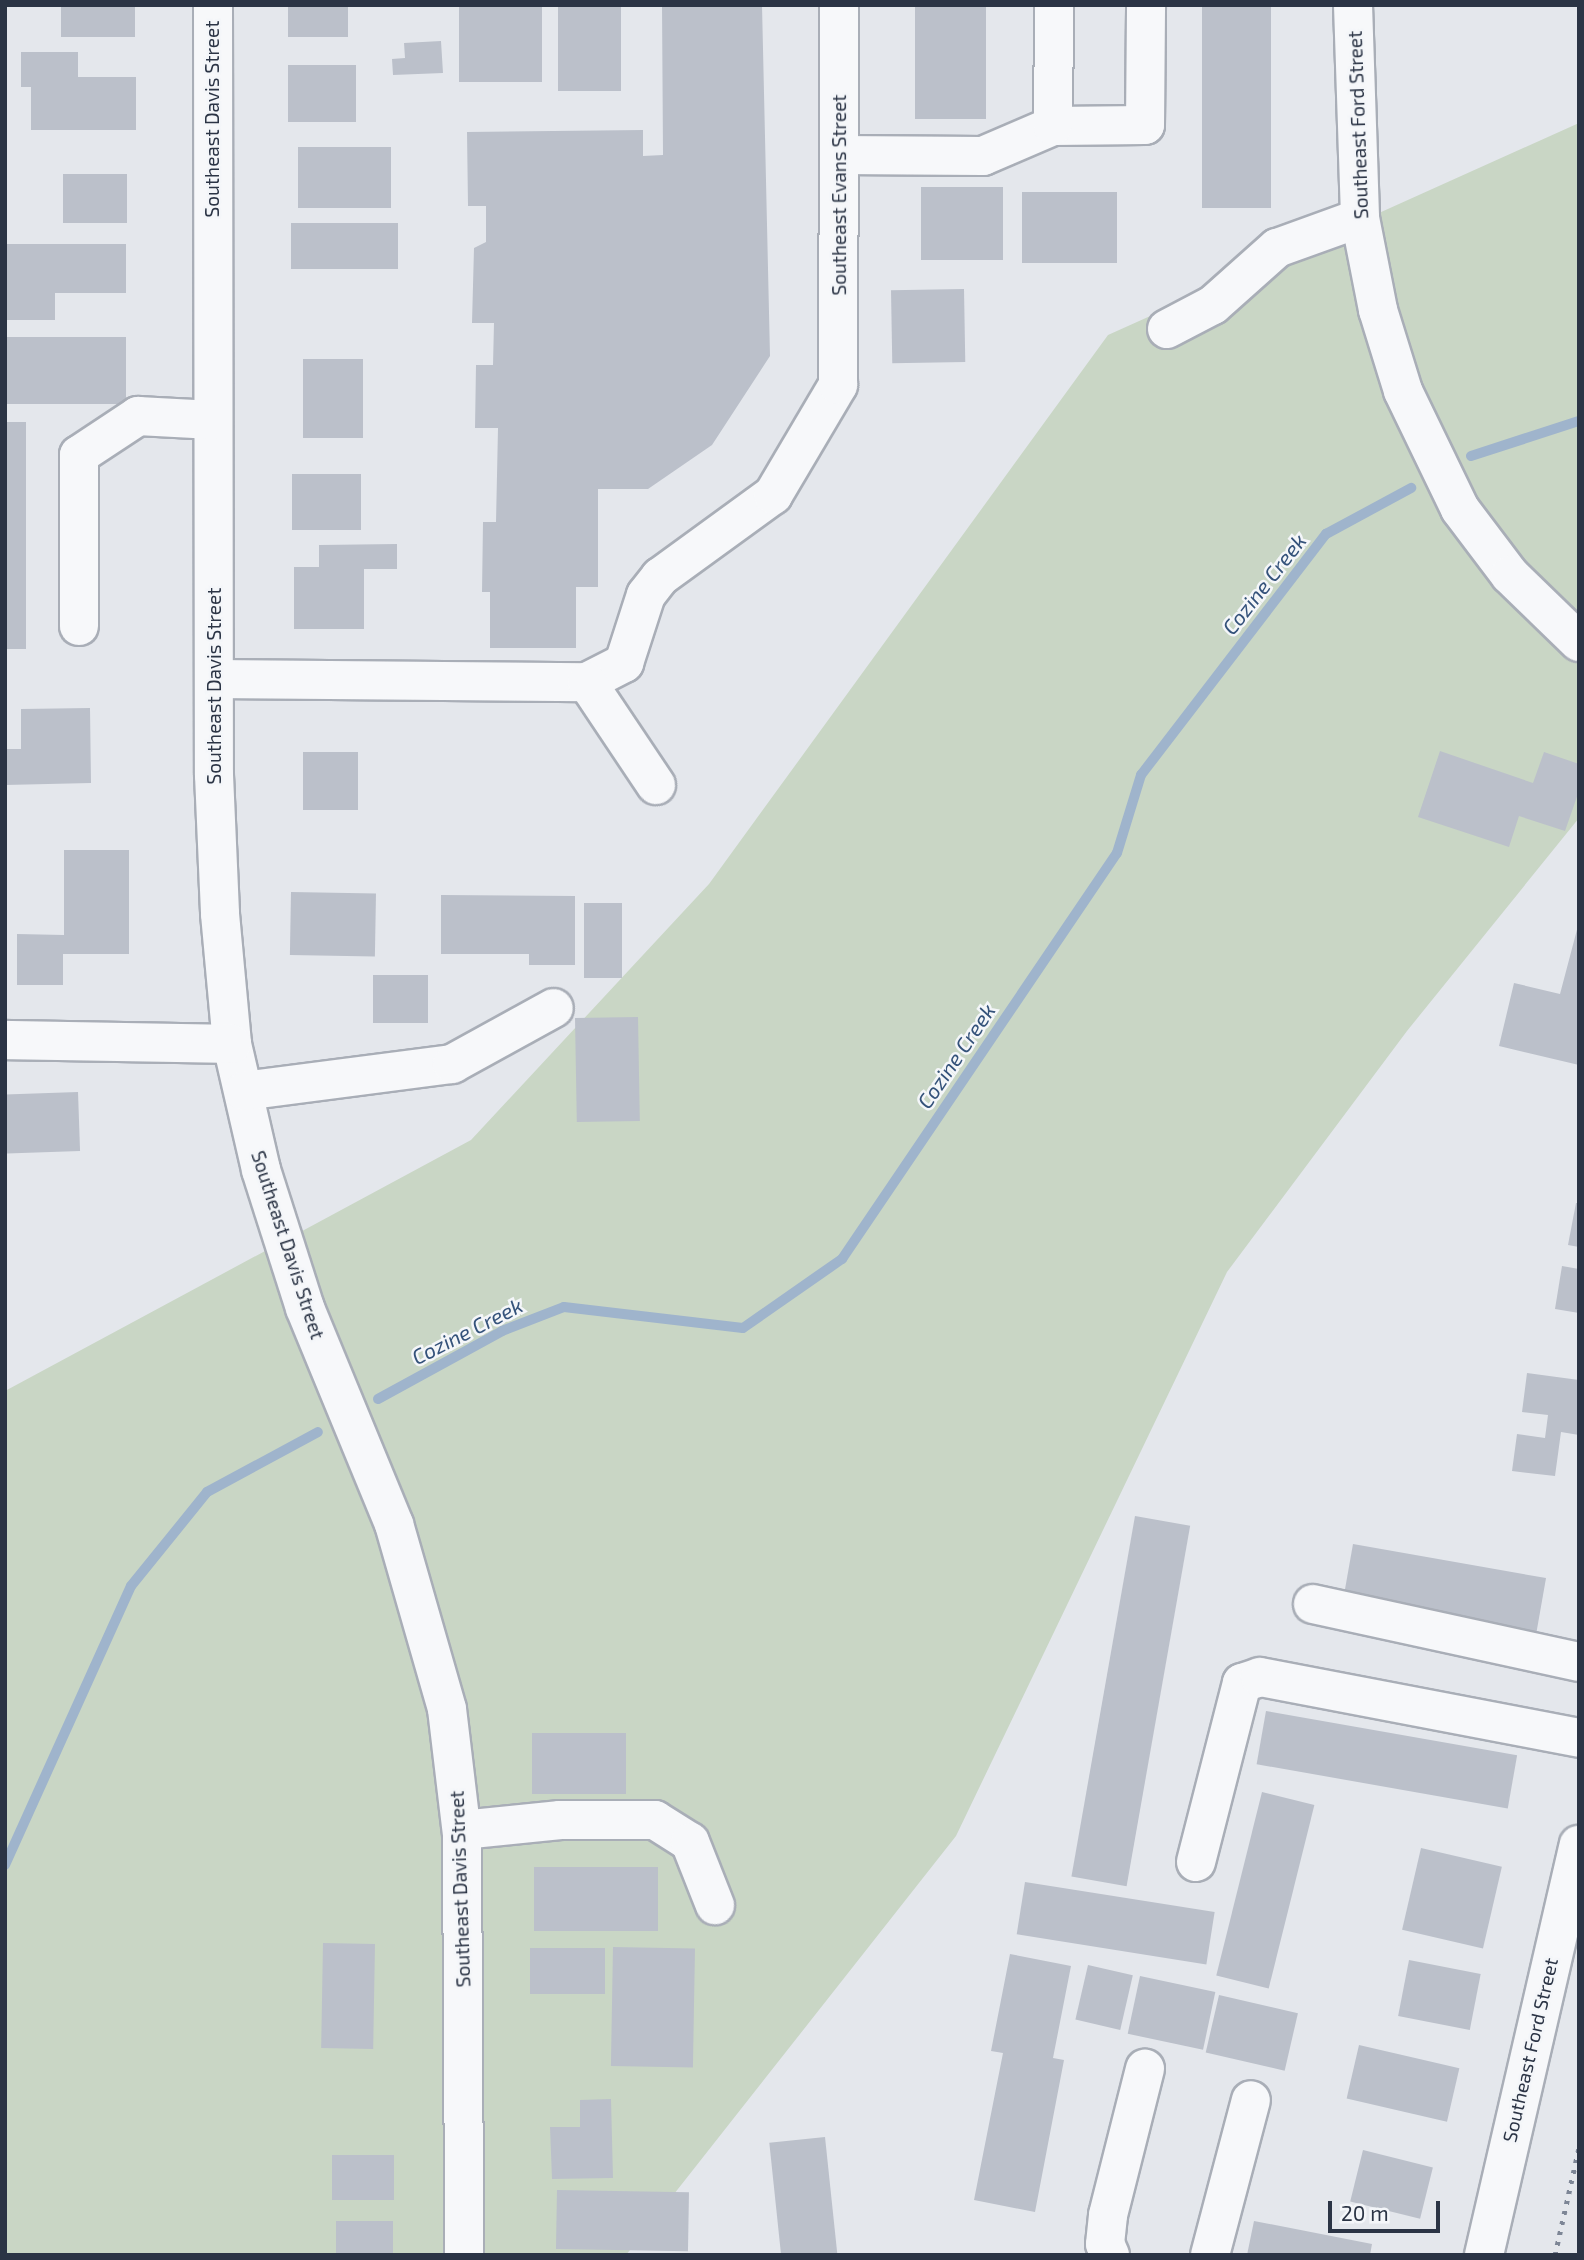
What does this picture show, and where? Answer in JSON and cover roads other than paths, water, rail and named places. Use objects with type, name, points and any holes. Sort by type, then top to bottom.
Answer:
[{"type":"street","name":"Southeast Davis Street","points":[[213,5],[214,679],[220,914],[232,1044],[261,1170],[305,1308],[414,1584],[447,1709],[462,1830],[464,2255]]},
{"type":"street","name":"Southeast Evans Street","points":[[587,682],[624,663],[646,595],[660,577],[773,495],[838,384],[839,5]]},
{"type":"street","points":[[1053,126],[1054,5]]},
{"type":"street","points":[[839,155],[982,156],[1053,126],[1145,125],[1146,5]]},
{"type":"street","name":"Southeast Ford Street","points":[[1353,5],[1360,218],[1378,310],[1403,391],[1460,509],[1510,575],[1579,642]]},
{"type":"street","points":[[1167,329],[1213,305],[1277,248],[1360,218]]},
{"type":"street","points":[[79,626],[79,455],[138,416],[213,420]]},
{"type":"street","points":[[214,679],[587,682],[656,785]]},
{"type":"street","points":[[244,1091],[452,1064],[554,1008]]},
{"type":"street","points":[[5,1040],[232,1044]]},
{"type":"street","points":[[1313,1604],[1579,1661]]},
{"type":"street","points":[[1196,1862],[1242,1683],[1260,1676],[1579,1738]]},
{"type":"street","points":[[462,1830],[560,1821],[655,1821],[691,1842],[715,1905]]},
{"type":"street","name":"Southeast Ford Street","points":[[1485,2255],[1579,1845]]},
{"type":"street","points":[[1110,2255],[1105,2244],[1108,2216],[1145,2069]]},
{"type":"street","points":[[1210,2255],[1251,2100]]},
{"type":"waterway","name":"Cozine Creek","points":[[1471,456],[1579,421]]},
{"type":"waterway","name":"Cozine Creek","points":[[378,1399],[502,1331],[564,1307],[743,1328],[842,1259],[1117,853],[1141,775],[1326,534],[1411,488]]},
{"type":"waterway","name":"Cozine Creek","points":[[5,1865],[131,1586],[207,1492],[318,1432]]},
{"type":"railway","points":[[1555,2255],[1579,2148]]}]
